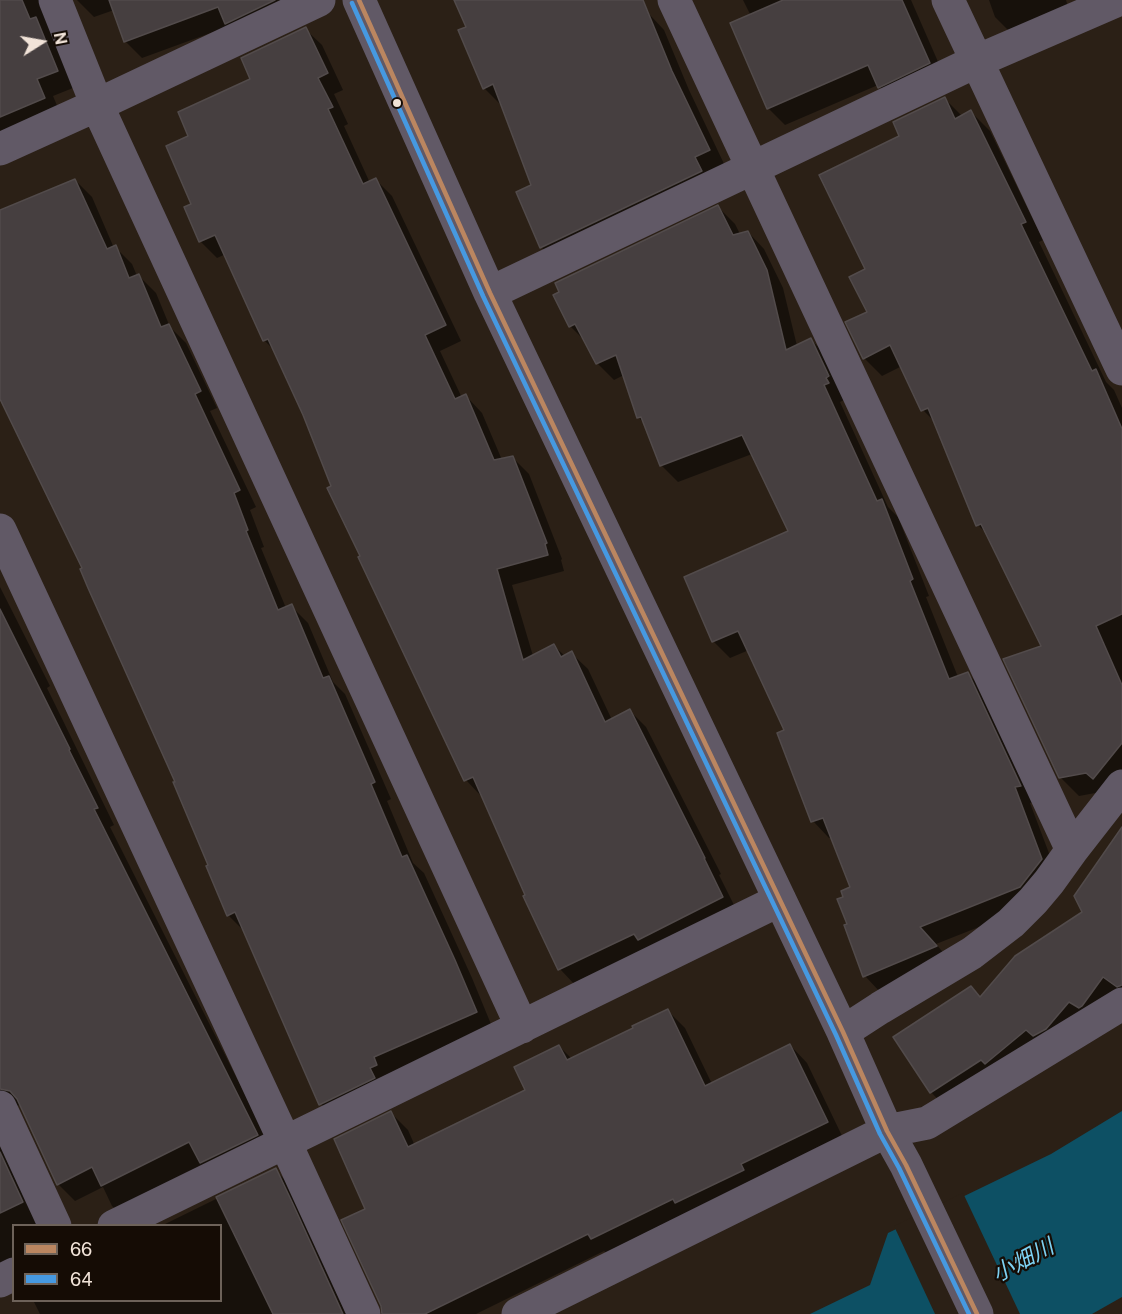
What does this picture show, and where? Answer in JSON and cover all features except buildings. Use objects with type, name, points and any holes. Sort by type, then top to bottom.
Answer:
[{"type":"street","points":[[55,0],[97,105],[522,1027]]},
{"type":"street","points":[[0,149],[319,0]]},
{"type":"street","points":[[359,0],[490,293],[843,1032],[887,1131],[906,1165],[977,1314]]},
{"type":"street","points":[[674,0],[1072,850]]},
{"type":"street","points":[[948,0],[1122,369]]},
{"type":"street","points":[[490,293],[977,61],[1118,0]]},
{"type":"street","points":[[0,530],[364,1314]]},
{"type":"street","points":[[843,1032],[972,953],[1011,923],[1038,895],[1122,786]]},
{"type":"street","points":[[118,1224],[780,900]]},
{"type":"street","points":[[518,1314],[887,1131],[927,1123],[1122,1004]]},
{"type":"street","points":[[0,1107],[54,1224]]},
{"type":"water","name":"小畑川","points":[[1122,1111],[1122,1297],[1092,1314],[810,1314],[870,1285],[888,1233],[1051,1154]]},
{"type":"pier","points":[[963,1193],[1020,1314],[935,1314],[894,1226]]},
{"type":"transit line","name":"66","points":[[359,0],[490,293],[843,1032],[887,1131],[906,1165],[977,1314]]},
{"type":"transit line","name":"64","points":[[352,3],[483,296],[836,1035],[880,1134],[899,1168],[969,1314]]}]
